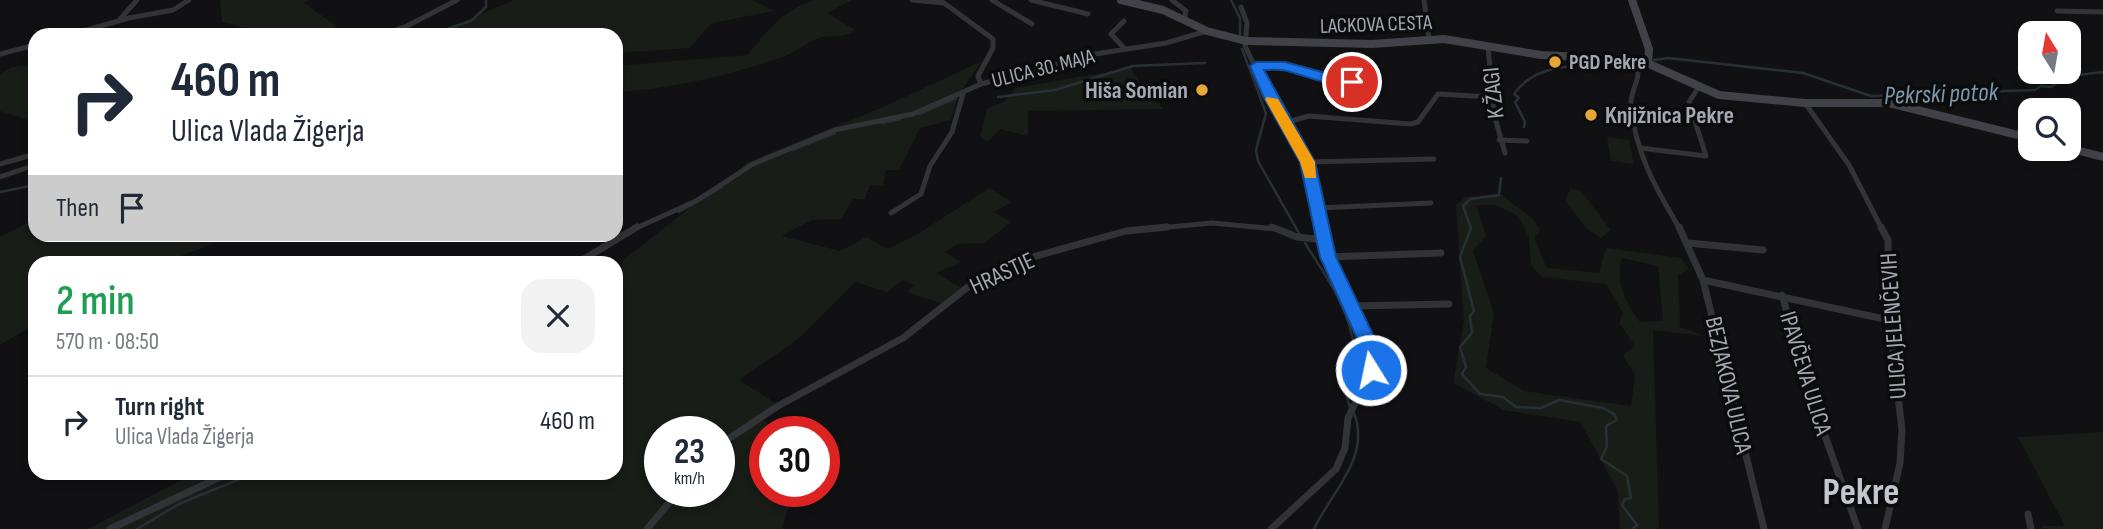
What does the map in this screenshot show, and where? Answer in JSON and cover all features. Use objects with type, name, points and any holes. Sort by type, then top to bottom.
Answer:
[{"type":"street","points":[[118,20],[137,0]]},
{"type":"street","points":[[92,28],[118,20],[173,10],[189,0]]},
{"type":"street","points":[[401,28],[457,0]]},
{"type":"street","points":[[912,0],[942,1],[993,39],[993,48],[978,76],[981,84]]},
{"type":"street","points":[[992,0],[1032,24]]},
{"type":"street","points":[[1031,0],[1088,14]]},
{"type":"street","name":"LACKOVA CESTA","points":[[1122,0],[1163,10],[1208,31],[1246,41],[1360,45],[1429,39],[1541,55],[1594,57],[1643,64],[1698,88]]},
{"type":"street","points":[[1171,0],[1186,11],[1184,20]]},
{"type":"street","points":[[1424,0],[1429,39]]},
{"type":"street","points":[[1632,0],[1643,64]]},
{"type":"street","points":[[1241,7],[1247,23],[1245,46],[1284,123],[1308,162],[1328,257],[1369,345],[1371,370],[1352,410],[1345,448],[1336,469],[1271,529]]},
{"type":"street","points":[[2057,11],[2103,12]]},
{"type":"street","name":"ULICA 30. MAJA","points":[[1124,21],[1111,34],[1125,49]]},
{"type":"street","name":"ULICA 30. MAJA","points":[[963,94],[981,84],[1094,54],[1166,43],[1208,31]]},
{"type":"street","name":"K ŽAGI","points":[[1489,46],[1491,97],[1499,140],[1505,153]]},
{"type":"street","points":[[0,54],[28,47]]},
{"type":"street","name":"BEZJAKOVA ULICA","points":[[1643,64],[1631,101],[1640,148],[1649,181],[1688,243],[1703,280],[1764,529]]},
{"type":"street","points":[[1256,66],[1285,66],[1337,81],[1378,84]]},
{"type":"street","points":[[1640,148],[1706,156],[1689,102],[1698,88],[1731,97],[1805,103],[1889,103],[2018,135]]},
{"type":"street","points":[[891,213],[921,194],[930,166],[952,132],[963,94]]},
{"type":"street","points":[[623,236],[696,201],[753,164],[835,130],[913,114],[963,94]]},
{"type":"street","points":[[1284,123],[1309,116],[1410,124],[1418,122],[1438,94],[1491,97]]},
{"type":"street","name":"ULICA JELENČEVIH","points":[[1805,103],[1849,165],[1888,240],[1889,320],[1902,430],[1900,463],[1885,529]]},
{"type":"street","name":"K ŽAGI","points":[[1499,140],[1527,141]]},
{"type":"street","points":[[2081,151],[2103,157]]},
{"type":"street","points":[[0,164],[28,156]]},
{"type":"street","points":[[1308,162],[1434,159]]},
{"type":"street","points":[[0,177],[28,167]]},
{"type":"street","points":[[1318,208],[1430,203]]},
{"type":"street","name":"HRASTJE","points":[[735,434],[778,406],[903,338],[973,283],[1011,263],[1126,231],[1212,223],[1269,226],[1297,237],[1324,240]]},
{"type":"street","points":[[589,256],[613,242]]},
{"type":"street","points":[[1688,243],[1763,250]]},
{"type":"street","points":[[1328,257],[1441,253]]},
{"type":"street","name":"IPAVČEVA ULICA","points":[[1703,280],[1889,320]]},
{"type":"street","name":"IPAVČEVA ULICA","points":[[1782,295],[1818,416],[1858,529]]},
{"type":"street","points":[[1352,306],[1449,304]]},
{"type":"street","points":[[110,529],[214,480]]},
{"type":"street","points":[[647,529],[665,507]]},
{"type":"street","points":[[2028,514],[2031,529]]},
{"type":"shaded area","points":[[220,0],[310,0],[304,3],[338,27],[247,28],[222,22]]},
{"type":"shaded area","points":[[514,0],[752,0],[774,11],[712,23],[689,48],[623,53],[623,28],[447,28]]},
{"type":"shaded area","points":[[813,0],[852,0],[827,13],[855,30],[819,38],[785,56],[723,75],[659,88],[623,91],[623,65],[748,55],[776,22],[802,4]]},
{"type":"shaded area","points":[[982,61],[959,94],[951,120],[920,128],[899,170],[886,170],[883,186],[870,185],[865,199],[853,199],[841,219],[812,220],[782,236],[840,251],[866,237],[888,249],[918,234],[989,188],[1012,202],[994,212],[1011,222],[984,243],[958,244],[945,252],[961,262],[936,273],[962,288],[943,304],[907,292],[914,285],[903,280],[887,292],[856,282],[798,339],[739,380],[777,404],[758,416],[749,416],[749,421],[735,430],[735,416],[644,416],[644,507],[735,507],[735,438],[749,428],[749,507],[791,507],[788,509],[782,529],[88,529],[181,480],[623,480],[623,262],[748,162],[881,108]]},
{"type":"shaded area","points":[[28,65],[28,120],[0,111],[0,75],[12,67]]},
{"type":"shaded area","points":[[1131,68],[1145,91],[1164,109],[1028,111],[1028,136],[1000,129],[988,142],[980,137],[987,109],[1005,101],[1015,88]]},
{"type":"shaded area","points":[[1607,137],[1629,140],[1634,164],[1611,161]]},
{"type":"shaded area","points":[[1570,188],[1582,192],[1611,230],[1601,238],[1586,228],[1566,201]]},
{"type":"shaded area","points":[[1503,195],[1527,214],[1540,230],[1534,238],[1547,268],[1599,273],[1606,248],[1681,258],[1689,269],[1678,275],[1680,327],[1704,336],[1653,330],[1659,529],[1620,529],[1618,491],[1580,422],[1504,410],[1453,383],[1464,322],[1456,205],[1465,197]],"holes":[[[1476,205],[1496,205],[1518,216],[1529,237],[1531,265],[1542,277],[1606,284],[1623,313],[1619,323],[1635,346],[1623,355],[1635,375],[1631,406],[1524,391],[1486,368],[1494,313],[1473,251],[1486,236]],[[1622,258],[1658,266],[1663,321],[1640,322],[1635,315],[1621,284]]]},
{"type":"shaded area","points":[[28,223],[28,242],[216,242],[181,256],[28,256],[28,328],[0,345],[0,237]]},
{"type":"shaded area","points":[[2103,432],[2103,529],[2043,529],[2042,526],[2065,526],[2018,437]]},
{"type":"waterway","points":[[450,28],[471,21],[486,7],[486,0]]},
{"type":"waterway","points":[[1231,0],[1240,18],[1240,36]]},
{"type":"waterway","points":[[1242,49],[1266,113],[1256,150],[1258,161],[1300,235]]},
{"type":"waterway","name":"Pekrski potok","points":[[1654,60],[1668,58],[1803,73],[1871,96],[2035,90],[2041,86],[2051,87],[2070,76],[2103,72]]},
{"type":"waterway","points":[[998,97],[1055,90],[1133,66],[1205,63]]},
{"type":"waterway","points":[[1524,127],[1525,122],[1515,102],[1519,98],[1514,94],[1524,82],[1537,75],[1566,67],[1628,65]]},
{"type":"waterway","points":[[919,114],[956,98]]},
{"type":"waterway","points":[[882,123],[900,119]]},
{"type":"waterway","points":[[792,150],[835,133]]},
{"type":"waterway","points":[[1501,178],[1499,195],[1470,199],[1463,206],[1471,228],[1460,257],[1474,311],[1470,316],[1472,333],[1460,347],[1466,367],[1462,374],[1480,394],[1503,397],[1516,407],[1541,408],[1559,400],[1603,408],[1614,414],[1617,420],[1606,426],[1607,446],[1601,459],[1627,476],[1631,498],[1625,499],[1622,505],[1637,525],[1632,529]]},
{"type":"waterway","points":[[0,192],[28,186]]},
{"type":"waterway","points":[[679,212],[722,187]]},
{"type":"waterway","points":[[1305,243],[1336,293],[1352,334],[1354,356],[1347,384],[1350,407]]},
{"type":"waterway","points":[[1314,529],[1354,459],[1358,429],[1354,413]]},
{"type":"waterway","points":[[137,529],[179,504],[238,480]]},
{"type":"slow traffic","points":[[1271,99],[1308,162],[1310,175]]},
{"type":"place","name":"PGD Pekre","points":[[1555,62]]},
{"type":"place","name":"Hiša Somian","points":[[1202,90]]},
{"type":"place","name":"Knjižnica Pekre","points":[[1591,115]]},
{"type":"district","name":"Pekre","points":[[1861,491]]},
{"type":"route","points":[[1352,82],[1324,78],[1285,66],[1256,66],[1269,96],[1308,162],[1328,257],[1369,345],[1371,370]]}]
